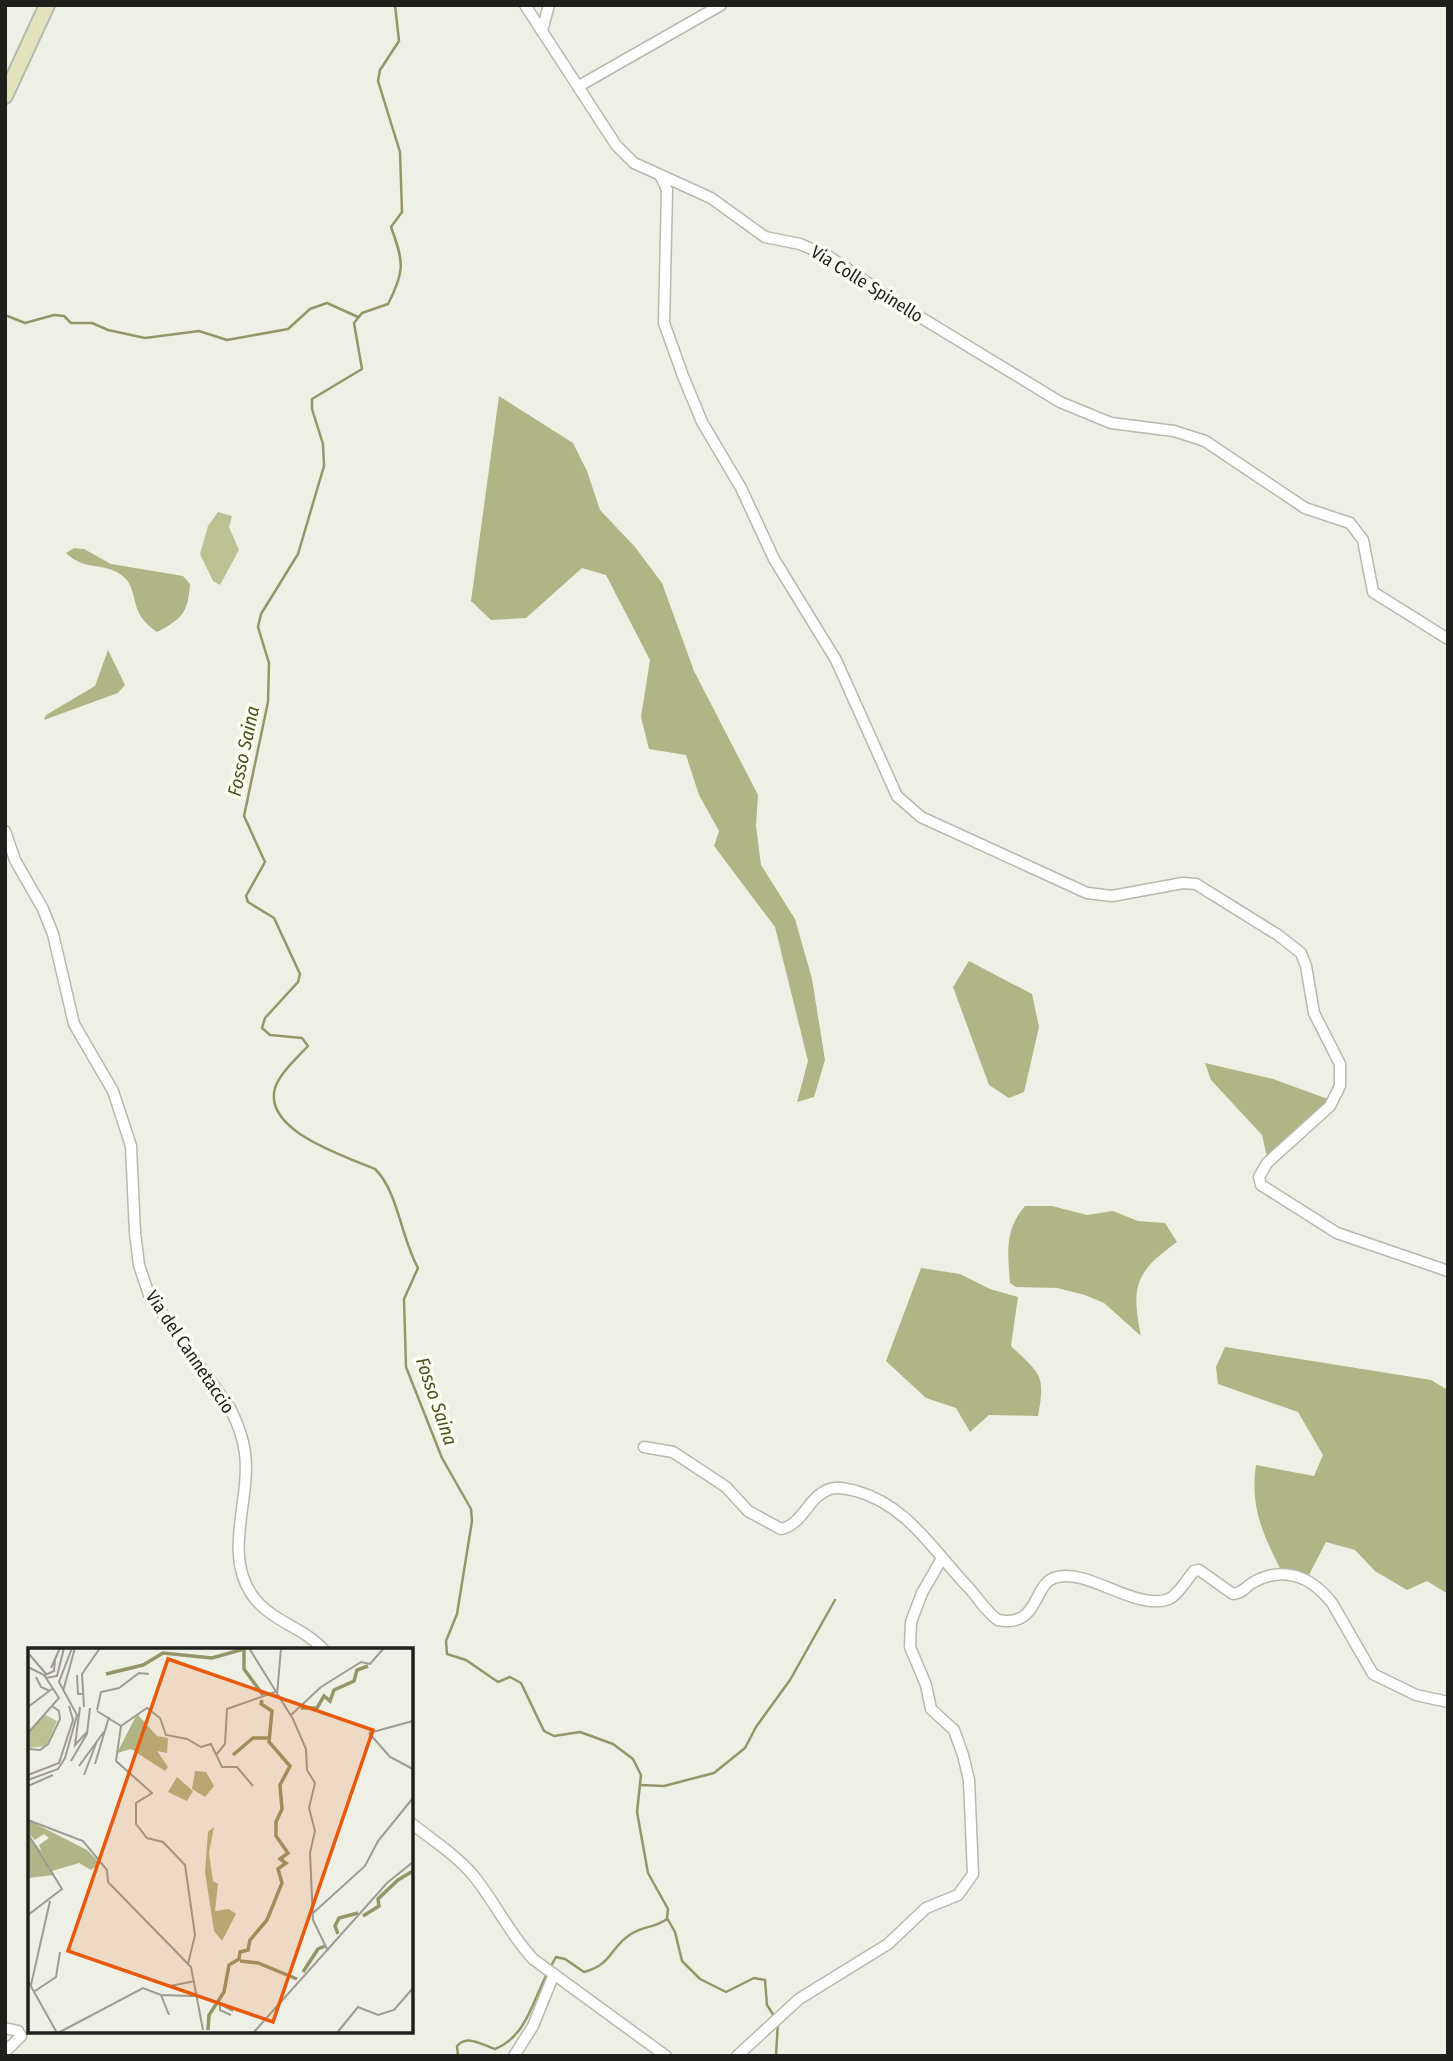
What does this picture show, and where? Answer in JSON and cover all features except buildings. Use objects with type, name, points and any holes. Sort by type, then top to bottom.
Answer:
[{"type":"main road","points":[[5,96],[47,5]]},
{"type":"street","name":"Via Colle Spinello","points":[[525,5],[622,152],[638,166],[711,198],[765,237],[800,244],[828,256],[1043,393],[1079,411],[1118,425],[1174,431],[1205,441],[1305,508],[1350,523],[1363,540],[1373,592],[1448,639]]},
{"type":"street","points":[[542,31],[549,5]]},
{"type":"street","points":[[579,86],[721,5]]},
{"type":"street","points":[[661,177],[667,190],[664,323],[682,376],[702,422],[741,488],[769,550],[836,660],[897,796],[921,817],[1079,891],[1107,896],[1192,883],[1293,946],[1306,962],[1313,1009],[1338,1057],[1341,1084],[1320,1119],[1267,1163],[1260,1174],[1261,1185],[1337,1233],[1448,1271]]},
{"type":"street","name":"Via del Cannetaccio","points":[[5,831],[15,860],[43,909],[53,934],[74,1024],[113,1091],[131,1146],[135,1233],[139,1265],[149,1295],[230,1408],[239,1427],[246,1455],[239,1540],[248,1588],[267,1612],[315,1640],[322,1648]]},
{"type":"street","points":[[643,1447],[673,1452],[726,1487],[748,1511],[781,1529],[797,1522],[816,1497],[828,1489],[840,1487],[874,1497],[921,1531],[941,1560],[991,1615],[1006,1621],[1017,1620],[1028,1612],[1047,1582],[1054,1578],[1069,1576],[1123,1595],[1158,1600],[1171,1598],[1194,1571],[1199,1570],[1233,1594],[1274,1575],[1287,1573],[1300,1576],[1324,1592],[1373,1674],[1416,1695],[1448,1702]]},
{"type":"street","points":[[737,2056],[799,1999],[888,1944],[926,1908],[958,1895],[973,1874],[969,1780],[963,1755],[954,1730],[930,1709],[926,1685],[910,1647],[911,1622],[922,1593],[941,1560]]},
{"type":"street","points":[[413,1825],[448,1851],[472,1875],[517,1941],[542,1965],[666,2056]]},
{"type":"street","points":[[514,2056],[533,2026],[554,1974]]},
{"type":"street","points":[[5,2028],[18,2031],[21,2036],[5,2052]]},
{"type":"green space","points":[[499,396],[573,443],[587,471],[600,510],[635,547],[662,583],[694,671],[758,795],[756,826],[761,865],[795,919],[812,979],[825,1060],[814,1097],[797,1102],[808,1061],[775,927],[714,846],[719,831],[699,795],[686,755],[649,749],[641,717],[650,660],[606,575],[582,568],[526,618],[491,620],[471,601]]},
{"type":"green space","points":[[218,512],[232,516],[229,527],[239,550],[220,585],[213,581],[200,554],[208,526]]},
{"type":"green space","points":[[74,548],[84,549],[111,564],[183,576],[190,584],[185,609],[178,619],[157,632],[140,616],[131,587],[125,578],[113,570],[73,559],[66,553]]},
{"type":"green space","points":[[108,650],[125,685],[118,693],[44,720],[46,715],[95,686]]},
{"type":"green space","points":[[969,961],[1032,994],[1039,1027],[1024,1092],[1009,1098],[989,1085],[953,987]]},
{"type":"green space","points":[[1205,1063],[1273,1079],[1328,1099],[1310,1124],[1267,1157],[1262,1135],[1211,1080]]},
{"type":"green space","points":[[1025,1206],[1052,1206],[1087,1215],[1113,1211],[1138,1221],[1165,1223],[1177,1242],[1152,1262],[1140,1282],[1136,1304],[1141,1336],[1104,1303],[1085,1295],[1057,1288],[1016,1287],[1010,1283],[1010,1233]]},
{"type":"green space","points":[[921,1268],[960,1274],[990,1289],[1018,1297],[1011,1346],[1034,1369],[1041,1383],[1038,1416],[989,1415],[970,1432],[956,1408],[926,1398],[886,1361]]},
{"type":"green space","points":[[1225,1347],[1431,1380],[1448,1390],[1448,1594],[1427,1581],[1407,1590],[1375,1571],[1355,1550],[1326,1542],[1309,1575],[1280,1568],[1268,1543],[1256,1506],[1256,1465],[1314,1476],[1323,1455],[1298,1412],[1218,1384],[1216,1367]]},
{"type":"waterway","name":"Fosso Saina","points":[[395,5],[399,41],[380,70],[378,81],[400,152],[402,212],[391,227],[400,258],[400,274],[388,304],[362,313],[354,323],[362,369],[312,399],[312,409],[323,444],[324,466],[298,554],[261,614],[258,627],[269,663],[268,702],[244,816],[265,862],[246,896],[248,902],[274,918],[300,974],[298,982],[265,1018],[262,1028],[270,1035],[302,1038],[308,1046],[277,1082],[275,1103],[281,1117],[293,1129],[327,1149],[375,1169],[383,1178],[418,1268],[404,1299],[406,1367],[442,1458],[471,1509],[472,1521],[457,1614],[446,1641],[447,1654],[466,1660],[498,1682],[510,1677],[521,1683],[544,1731],[554,1736],[580,1732],[613,1744],[633,1759],[641,1775],[637,1812],[648,1873],[668,1909],[667,1918],[675,1932],[682,1961],[700,1979],[726,1992],[754,1978],[765,1980],[767,2005],[774,2016]]},
{"type":"waterway","name":"Fosso Saina","points":[[5,315],[25,323],[54,315],[64,316],[71,323],[92,323],[108,330],[145,338],[199,331],[227,340],[288,329],[310,309],[327,303],[358,317]]},
{"type":"waterway","points":[[640,1785],[664,1786],[714,1773],[745,1748],[756,1727],[790,1680],[835,1600]]},
{"type":"waterway","points":[[550,1968],[556,1957],[565,1959],[584,1972],[593,1969],[606,1960],[631,1934],[667,1919]]},
{"type":"waterway","points":[[458,2056],[457,2046],[466,2041],[495,2049],[514,2036],[527,2017],[547,1974]]},
{"type":"waterway","name":"Fosso Saina","points":[[776,2056],[778,2021]]}]
